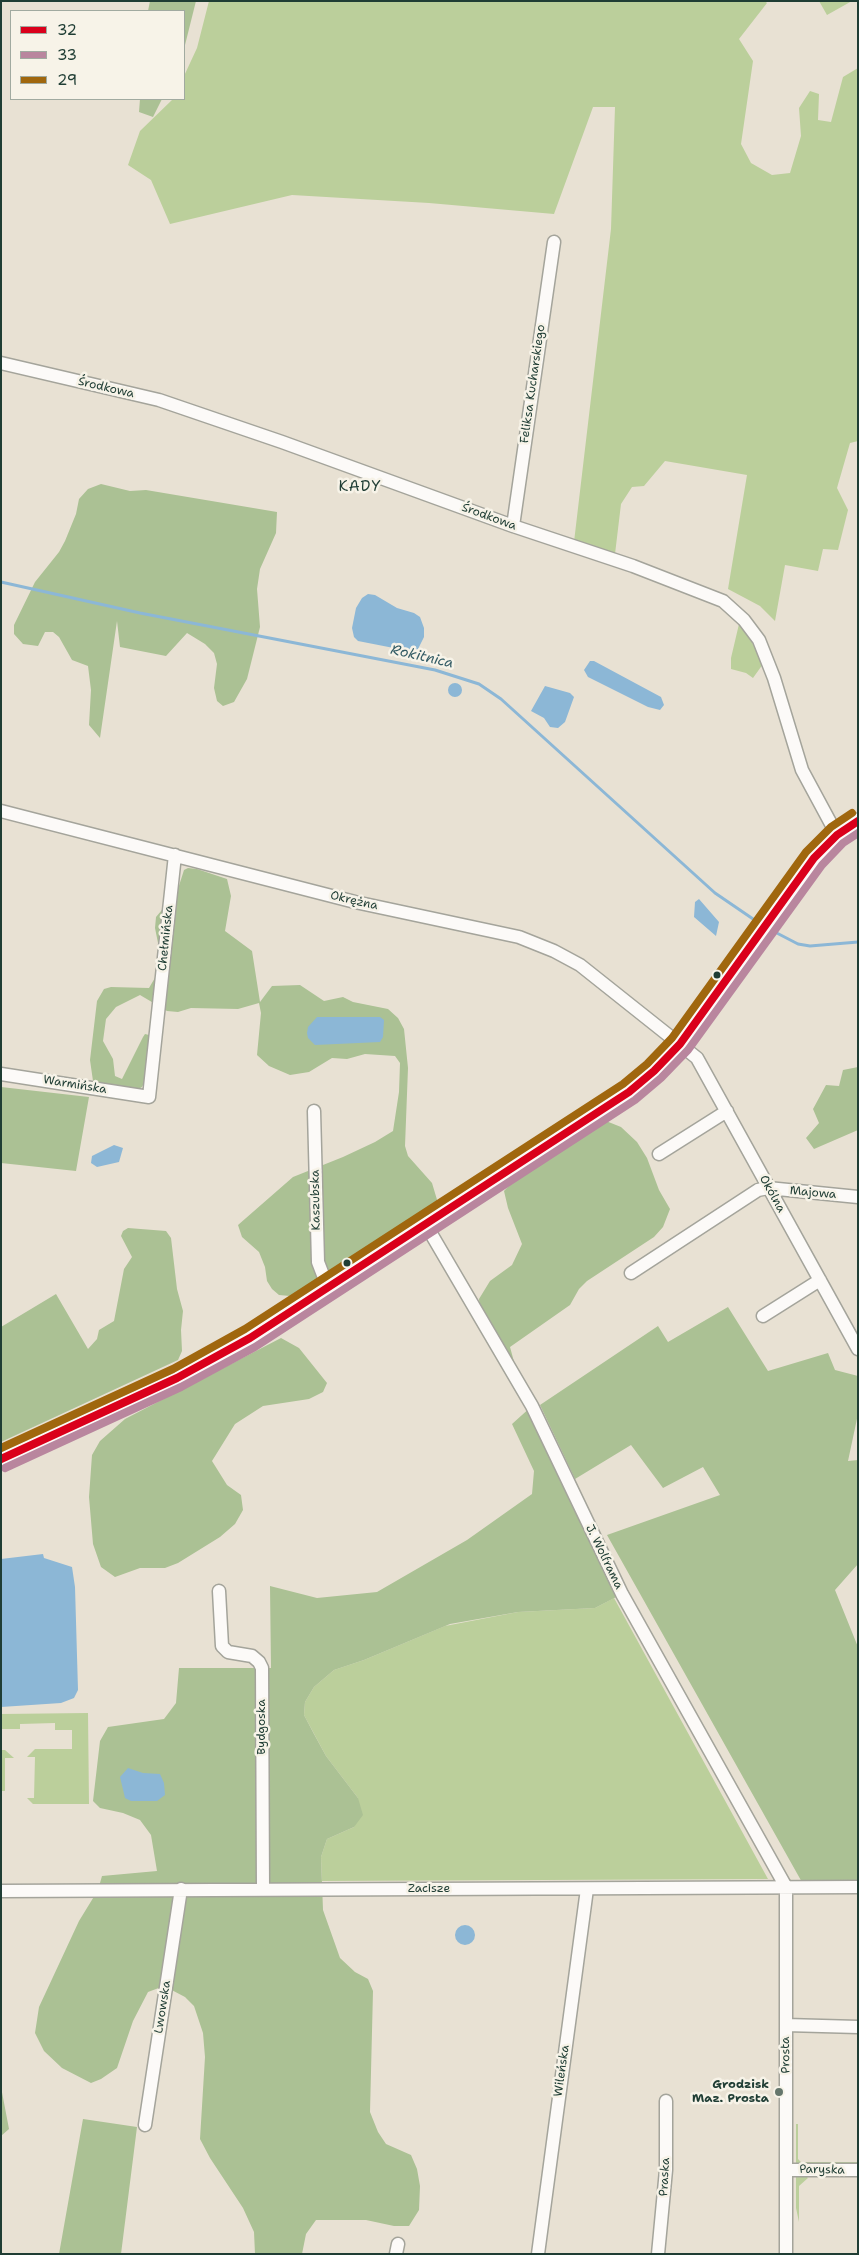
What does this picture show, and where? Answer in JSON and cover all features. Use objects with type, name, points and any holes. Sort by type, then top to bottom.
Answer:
[{"type":"street","name":"Feliksa Kucharskiego","points":[[513,526],[554,242]]},
{"type":"street","name":"Środkowa","points":[[1,362],[159,400],[282,442],[513,526],[633,566],[723,601],[744,620],[759,640],[771,670],[802,770],[837,835]]},
{"type":"street","name":"Okrężna","points":[[1,811],[355,902],[519,937],[554,951],[580,965],[680,1044]]},
{"type":"street","points":[[1,1459],[209,1362],[250,1338],[426,1225],[629,1092],[654,1072],[680,1044],[797,879],[814,858],[837,835],[858,821]]},
{"type":"street","name":"Chełmińska","points":[[149,1096],[174,855]]},
{"type":"street","name":"Okólna","points":[[680,1044],[697,1058],[858,1349]]},
{"type":"street","name":"Warmińska","points":[[1,1074],[149,1096]]},
{"type":"street","name":"Kaszubska","points":[[314,1111],[318,1262],[328,1288]]},
{"type":"street","points":[[658,1154],[727,1111]]},
{"type":"street","points":[[631,1273],[758,1190],[768,1188]]},
{"type":"street","name":"Majowa","points":[[768,1188],[858,1197]]},
{"type":"street","name":"J. Wolframa","points":[[426,1225],[532,1406],[622,1594],[786,1887]]},
{"type":"street","points":[[763,1316],[820,1280]]},
{"type":"street","name":"Bydgoska","points":[[219,1591],[222,1646],[228,1652],[252,1656],[259,1662],[262,1668],[263,1889]]},
{"type":"street","name":"Prosta","points":[[786,1887],[786,2254]]},
{"type":"street","name":"Zacisze","points":[[1,1891],[858,1887]]},
{"type":"street","name":"Lwowska","points":[[145,2125],[181,1889]]},
{"type":"street","name":"Wileńska","points":[[538,2254],[587,1889]]},
{"type":"street","points":[[786,2025],[858,2027]]},
{"type":"street","name":"Praska","points":[[658,2254],[666,2170],[666,2101]]},
{"type":"street","name":"Paryska","points":[[786,2170],[858,2170]]},
{"type":"green space","points":[[150,1],[196,1],[185,45],[185,10],[148,10]]},
{"type":"green space","points":[[209,1],[765,1],[767,3],[739,39],[753,61],[741,144],[751,163],[772,175],[790,173],[801,136],[799,108],[810,91],[819,94],[818,120],[831,122],[843,77],[858,68],[858,441],[850,443],[837,488],[848,510],[838,550],[823,549],[818,571],[785,565],[775,621],[760,606],[728,589],[747,475],[665,461],[644,486],[632,487],[621,504],[615,554],[574,542],[611,229],[615,107],[593,107],[554,214],[429,203],[292,195],[170,224],[151,180],[128,165],[140,131],[172,100],[185,100],[185,74],[197,48]]},
{"type":"green space","points":[[819,1],[852,1],[827,15]]},
{"type":"green space","points":[[140,100],[162,100],[153,117],[139,112]]},
{"type":"green space","points":[[101,484],[130,491],[146,490],[277,512],[276,533],[260,569],[257,589],[260,627],[247,679],[234,702],[223,706],[217,701],[214,688],[217,664],[214,653],[205,644],[187,633],[166,656],[120,647],[117,621],[100,738],[89,725],[91,690],[88,666],[72,660],[59,637],[53,632],[45,632],[38,646],[23,644],[14,634],[14,625],[35,582],[59,552],[65,541],[76,514],[79,499],[88,489]]},
{"type":"green space","points":[[739,624],[744,627],[763,664],[753,678],[746,673],[731,669],[731,658]]},
{"type":"green space","points":[[188,868],[227,879],[231,896],[225,931],[252,951],[260,1002],[272,986],[300,985],[324,1001],[343,997],[353,1002],[388,1009],[398,1018],[404,1029],[408,1068],[405,1146],[408,1156],[432,1183],[438,1203],[430,1213],[395,1230],[290,1296],[279,1295],[272,1289],[267,1281],[265,1267],[259,1252],[242,1237],[238,1225],[293,1177],[343,1157],[393,1131],[399,1092],[400,1063],[395,1056],[365,1054],[347,1059],[332,1058],[309,1072],[290,1075],[269,1066],[257,1055],[261,1013],[259,1003],[238,1009],[191,1008],[178,1012],[167,1011],[140,995],[116,1007],[106,1019],[103,1041],[113,1059],[115,1076],[122,1079],[145,1034],[153,1036],[145,1081],[142,1087],[137,1090],[97,1084],[93,1081],[90,1060],[97,1001],[104,989],[111,987],[149,988],[156,976],[159,948],[155,928],[156,917],[177,892],[184,870]]},
{"type":"green space","points":[[858,1067],[858,1130],[814,1149],[806,1138],[819,1123],[813,1109],[826,1085],[839,1086],[843,1070]]},
{"type":"green space","points":[[1,1087],[89,1097],[76,1171],[1,1163]]},
{"type":"green space","points":[[606,1121],[621,1127],[637,1142],[647,1158],[659,1190],[670,1209],[663,1227],[654,1237],[587,1281],[579,1289],[570,1305],[510,1347],[519,1380],[481,1320],[479,1299],[490,1281],[512,1265],[522,1244],[508,1208],[504,1191],[525,1169]]},
{"type":"green space","points":[[128,1228],[166,1231],[171,1238],[177,1289],[183,1311],[181,1330],[182,1351],[178,1360],[1,1442],[1,1327],[56,1294],[88,1349],[97,1339],[99,1330],[114,1321],[124,1269],[132,1257],[121,1236],[123,1231]]},
{"type":"green space","points":[[728,1307],[768,1371],[828,1353],[835,1370],[858,1376],[858,1414],[848,1461],[858,1460],[858,1564],[835,1590],[858,1647],[858,1884],[803,1884],[607,1535],[720,1495],[703,1467],[663,1488],[631,1445],[575,1479],[540,1405],[658,1326],[668,1342]]},
{"type":"green space","points":[[281,1338],[299,1348],[327,1383],[323,1392],[309,1399],[263,1406],[235,1424],[212,1461],[227,1485],[241,1495],[243,1510],[235,1524],[220,1537],[178,1563],[165,1568],[140,1568],[115,1577],[101,1567],[93,1544],[89,1497],[92,1455],[100,1441],[125,1419]]},
{"type":"green space","points":[[532,1406],[622,1594],[595,1608],[518,1612],[450,1624],[364,1660],[334,1670],[314,1687],[305,1702],[304,1715],[326,1756],[358,1798],[363,1815],[354,1827],[327,1839],[321,1857],[323,1910],[340,1958],[355,1972],[368,1979],[373,1991],[370,2112],[378,2132],[386,2144],[411,2155],[417,2169],[420,2186],[419,2210],[409,2226],[394,2226],[366,2220],[316,2220],[306,2234],[302,2254],[255,2254],[254,2232],[243,2208],[210,2158],[200,2139],[205,2057],[203,2033],[194,2006],[185,1997],[164,1986],[148,1992],[133,2021],[117,2068],[101,2079],[91,2083],[62,2068],[44,2051],[35,2033],[39,2007],[79,1921],[98,1890],[102,1876],[157,1871],[151,1835],[140,1820],[123,1813],[100,1808],[93,1801],[100,1741],[108,1727],[164,1719],[176,1703],[179,1668],[271,1668],[270,1586],[317,1598],[377,1592],[467,1540],[532,1494],[534,1471],[512,1424]]},
{"type":"green space","points":[[614,1598],[768,1879],[322,1881],[321,1857],[327,1839],[354,1827],[358,1798],[326,1756],[304,1715],[305,1702],[314,1687],[334,1670],[364,1660],[445,1626],[518,1612],[595,1608]]},
{"type":"green space","points":[[88,1713],[89,1804],[33,1804],[27,1798],[34,1798],[35,1757],[27,1757],[35,1749],[72,1749],[72,1730],[55,1730],[55,1723],[20,1724],[20,1729],[1,1729],[1,1714]]},
{"type":"green space","points":[[1,1750],[5,1750],[14,1758],[5,1758],[5,1791],[1,1791]]},
{"type":"green space","points":[[1,2087],[9,2129],[1,2136]]},
{"type":"green space","points":[[83,2119],[137,2127],[121,2254],[59,2254]]},
{"type":"green space","points":[[796,2124],[798,2124],[798,2159],[801,2162],[858,2162],[858,2165],[799,2165],[796,2163]]},
{"type":"green space","points":[[796,2176],[806,2176],[808,2178],[799,2186],[799,2222],[796,2208]]},
{"type":"water","points":[[368,594],[375,595],[397,608],[414,613],[420,617],[424,628],[424,637],[418,649],[409,651],[358,641],[354,637],[352,628],[356,608],[362,598]]},
{"type":"water","points":[[590,661],[594,661],[661,697],[664,705],[660,710],[648,707],[588,677],[584,670]]},
{"type":"water","points":[[452,683],[458,683],[462,690],[458,697],[452,697],[448,693],[448,687]]},
{"type":"water","points":[[545,686],[570,693],[574,697],[565,722],[558,728],[550,727],[544,718],[531,711]]},
{"type":"water","points":[[699,899],[719,922],[716,936],[694,917],[695,902]]},
{"type":"water","points":[[317,1017],[380,1017],[384,1020],[383,1037],[380,1042],[315,1045],[308,1038],[307,1033],[308,1027]]},
{"type":"water","points":[[114,1145],[123,1148],[119,1162],[97,1167],[91,1163],[92,1156]]},
{"type":"water","points":[[43,1554],[44,1558],[72,1567],[75,1587],[78,1690],[74,1698],[61,1703],[1,1707],[1,1559]]},
{"type":"water","points":[[128,1768],[143,1773],[160,1774],[164,1783],[165,1795],[157,1801],[131,1801],[125,1798],[120,1777]]},
{"type":"water","points":[[465,1925],[472,1928],[475,1935],[472,1942],[465,1945],[458,1942],[455,1935],[458,1928]]},
{"type":"waterway","name":"Rokitnica","points":[[1,582],[140,613],[435,670],[479,684],[501,699],[715,893],[756,921]]},
{"type":"waterway","name":"Rokitnica","points":[[771,930],[798,944],[810,946],[858,942]]},
{"type":"transit line","name":"29","points":[[1,1448],[173,1369],[245,1329],[623,1084],[647,1064],[672,1038],[806,852],[831,827],[852,813]]},
{"type":"transit line","name":"32","points":[[1,1459],[177,1378],[250,1338],[629,1092],[654,1071],[680,1044],[814,858],[837,835],[858,821]]},
{"type":"transit line","name":"33","points":[[5,1468],[181,1387],[255,1347],[635,1100],[661,1078],[688,1050],[822,865],[843,843],[858,833]]},
{"type":"place","name":"Grodzisk Maz. Prosta","points":[[779,2092]]},
{"type":"district","name":"KADY","points":[[360,487]]}]
